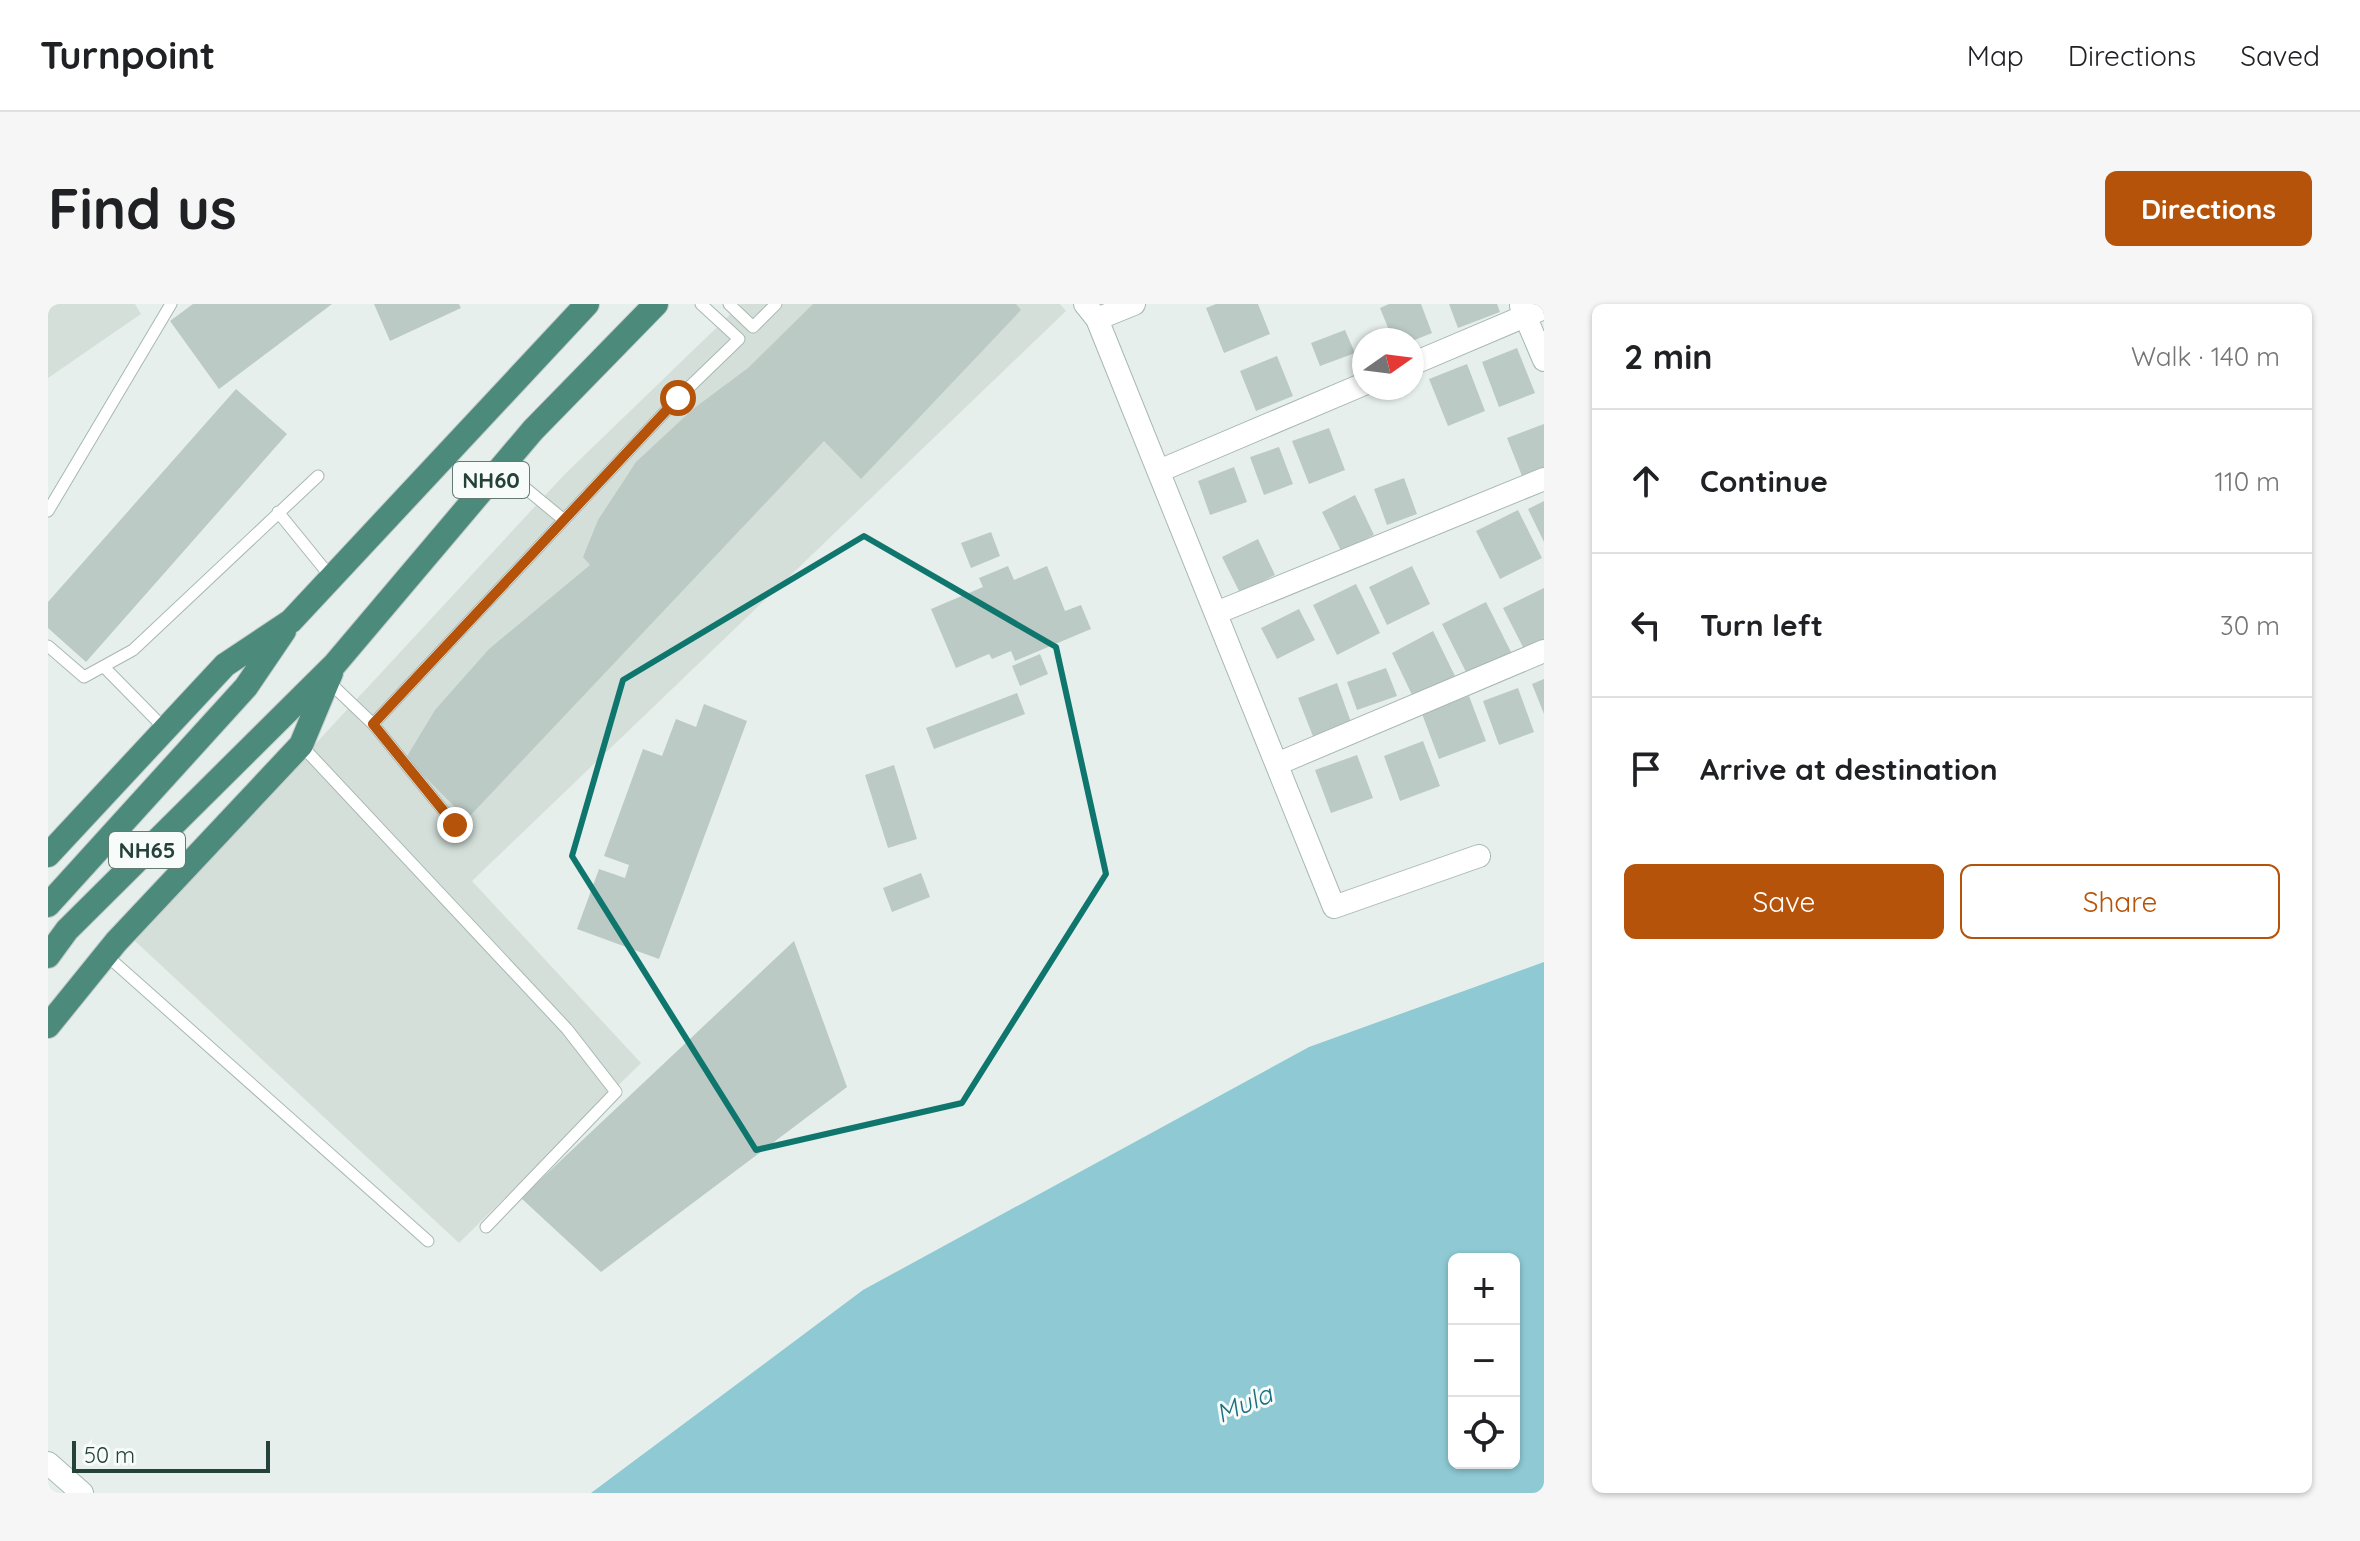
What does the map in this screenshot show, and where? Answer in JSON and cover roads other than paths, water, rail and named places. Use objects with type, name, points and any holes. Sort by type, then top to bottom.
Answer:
[{"type":"highway","name":"NH60","points":[[48,855],[225,665],[291,621],[587,304]]},
{"type":"highway","name":"NH60","points":[[332,672],[533,430],[656,304]]},
{"type":"highway","points":[[48,905],[246,687],[291,621]]},
{"type":"highway","points":[[48,1026],[105,955],[301,745],[332,672]]},
{"type":"highway","name":"NH65","points":[[48,956],[67,930],[250,747],[332,672]]},
{"type":"street","points":[[1134,304],[1091,311],[1159,471],[1334,907],[1479,856]]},
{"type":"street","points":[[1424,359],[1530,310],[1544,360]]},
{"type":"street","points":[[1159,471],[1352,389]]},
{"type":"street","points":[[1216,613],[1544,479]]},
{"type":"street","points":[[1277,764],[1544,651]]},
{"type":"street","points":[[48,1463],[82,1493]]},
{"type":"lane","points":[[48,511],[171,304]]},
{"type":"lane","points":[[373,724],[739,339],[701,304]]},
{"type":"lane","points":[[729,304],[753,327],[776,304]]},
{"type":"lane","points":[[501,468],[564,520]]},
{"type":"lane","points":[[48,646],[84,677],[105,668],[133,650],[318,476]]},
{"type":"lane","points":[[278,512],[330,576]]},
{"type":"lane","points":[[105,668],[165,729]]},
{"type":"lane","points":[[332,672],[455,825]]},
{"type":"lane","points":[[301,745],[567,1029],[616,1092],[486,1227]]},
{"type":"lane","points":[[105,955],[428,1241]]},
{"type":"water","name":"Mula","points":[[1544,962],[1544,1493],[591,1493],[863,1290],[1309,1047]]}]
